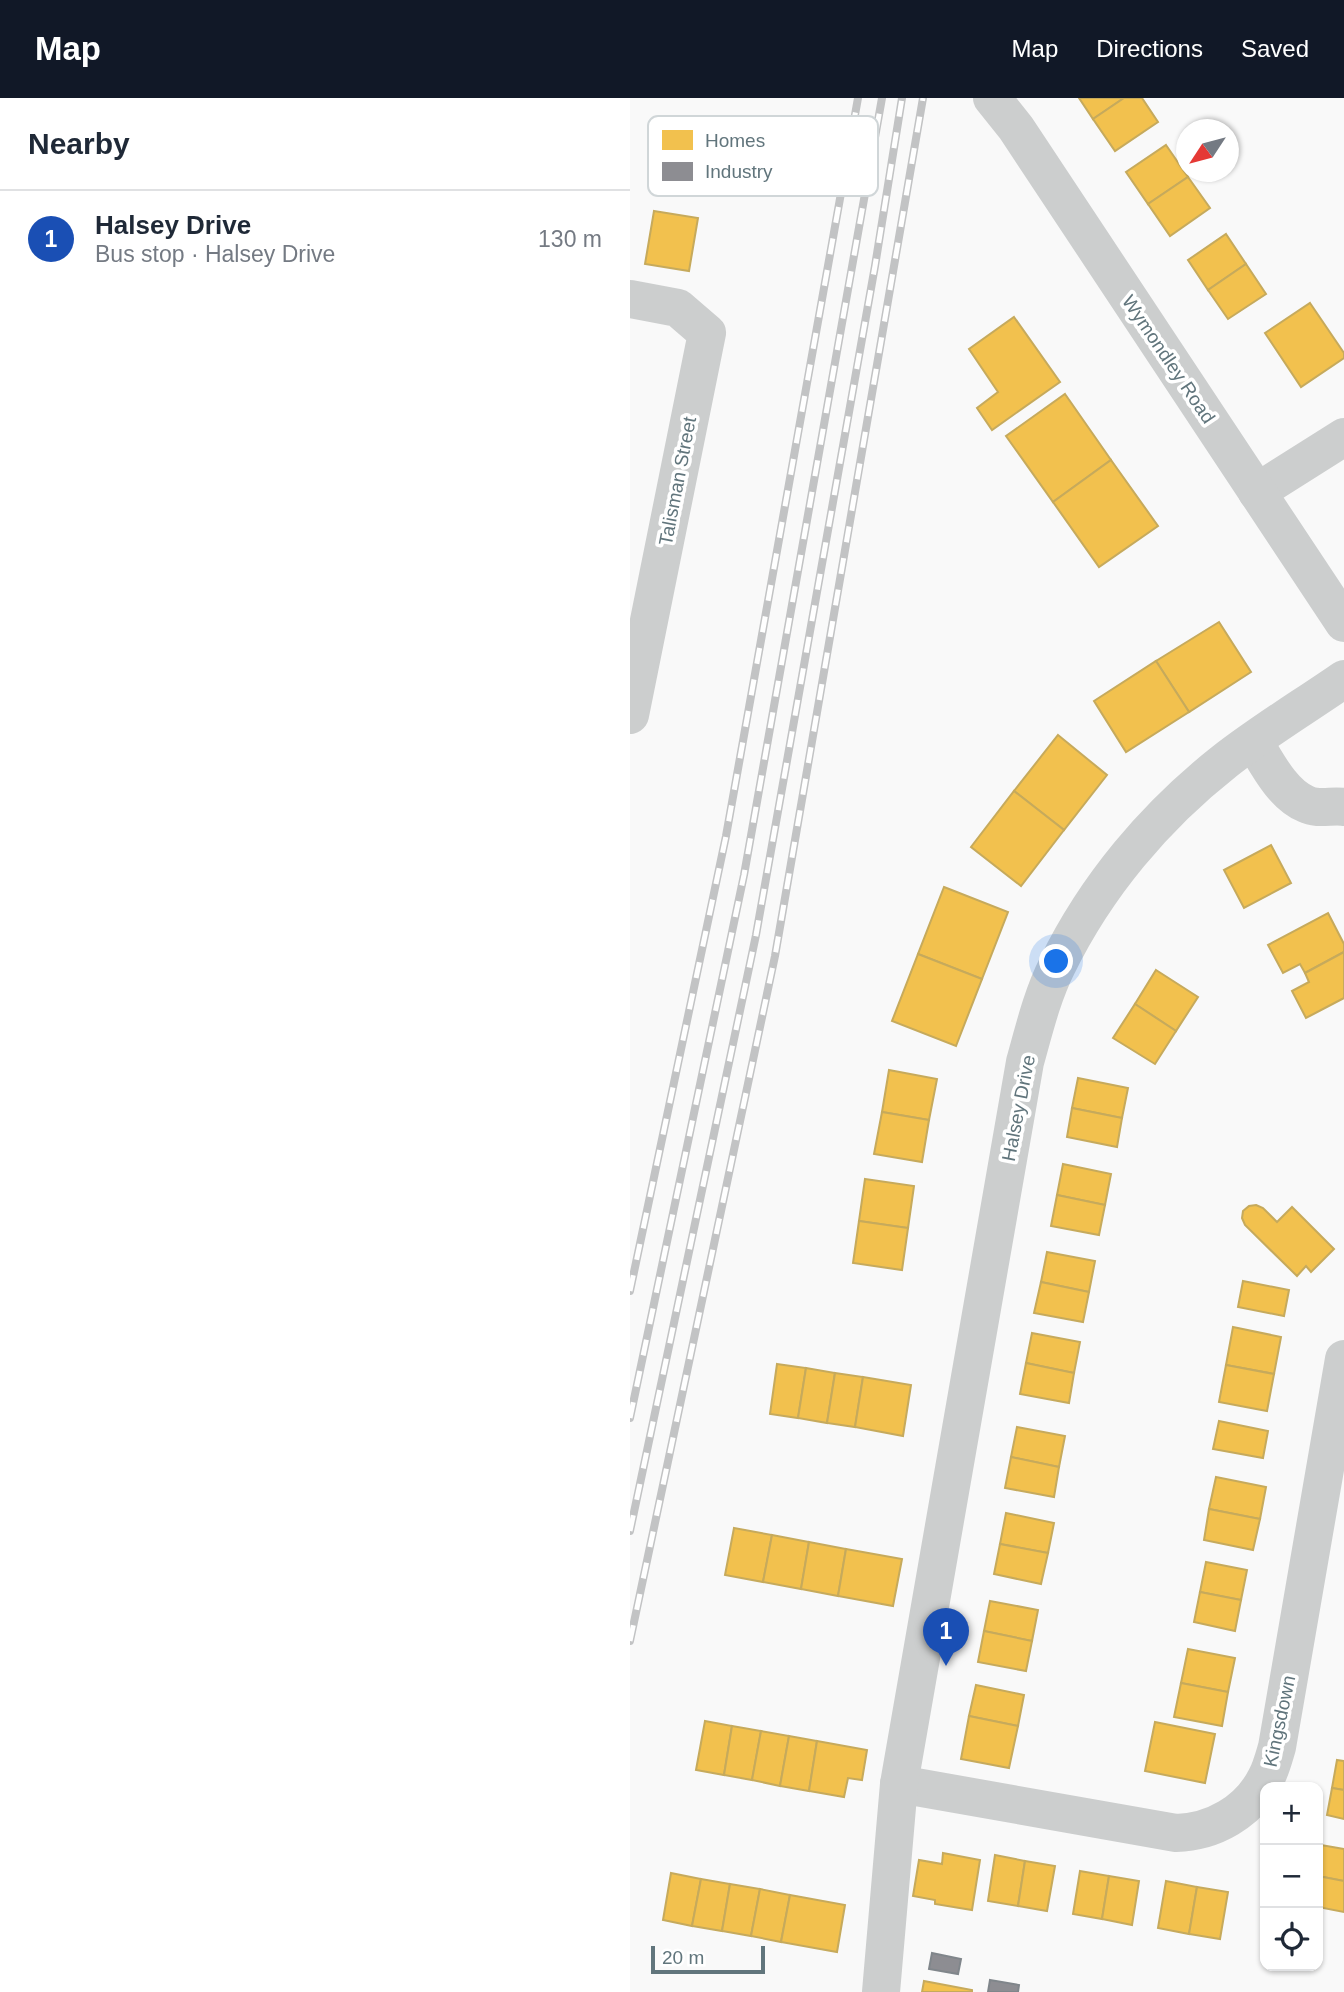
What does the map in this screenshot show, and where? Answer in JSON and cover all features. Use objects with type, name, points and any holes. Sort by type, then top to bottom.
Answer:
[{"type":"street","name":"Wymondley Road","points":[[992,98],[1016,128],[1344,623]]},
{"type":"street","name":"Talisman Street","points":[[630,299],[678,308],[707,333],[634,677],[630,715]]},
{"type":"street","points":[[1257,492],[1344,437]]},
{"type":"street","name":"Halsey Drive","points":[[881,1992],[899,1784],[1025,1062],[1041,1004],[1056,967],[1084,915],[1122,863],[1162,817],[1227,760],[1344,679]]},
{"type":"street","points":[[1254,741],[1280,782],[1305,804],[1344,807]]},
{"type":"street","name":"Kingsdown","points":[[899,1784],[1176,1833],[1192,1833],[1210,1828],[1248,1802],[1267,1777],[1277,1747],[1344,1359]]},
{"type":"building: Homes","points":[[1079,98],[1124,98],[1093,119]]},
{"type":"building: Homes","points":[[1124,98],[1142,98],[1158,122],[1115,151],[1093,119]]},
{"type":"building: Homes","points":[[1166,145],[1176,160],[1176,182],[1181,182],[1148,204],[1126,172]]},
{"type":"building: Homes","points":[[1181,182],[1192,182],[1210,208],[1170,236],[1148,204]]},
{"type":"building: Homes","points":[[654,211],[698,218],[689,271],[645,264]]},
{"type":"building: Homes","points":[[1226,234],[1246,264],[1208,290],[1188,260]]},
{"type":"building: Homes","points":[[1246,264],[1266,294],[1228,319],[1208,290]]},
{"type":"building: Homes","points":[[1310,303],[1344,353],[1344,358],[1301,387],[1265,333]]},
{"type":"building: Homes","points":[[1014,317],[1060,382],[992,430],[977,408],[998,392],[969,349]]},
{"type":"building: Homes","points":[[1065,394],[1111,460],[1053,502],[1006,436]]},
{"type":"building: Homes","points":[[1111,460],[1158,526],[1099,567],[1053,502]]},
{"type":"building: Homes","points":[[1219,622],[1251,672],[1189,712],[1156,661]]},
{"type":"building: Homes","points":[[1156,661],[1189,712],[1126,752],[1094,701]]},
{"type":"building: Homes","points":[[1058,735],[1107,775],[1064,830],[1014,791]]},
{"type":"building: Homes","points":[[1014,791],[1064,830],[1021,886],[971,847]]},
{"type":"building: Homes","points":[[1271,845],[1291,883],[1244,908],[1224,870]]},
{"type":"building: Homes","points":[[944,887],[1008,912],[982,979],[918,954]]},
{"type":"building: Homes","points":[[1328,913],[1344,944],[1344,952],[1305,973],[1300,964],[1283,973],[1268,945]]},
{"type":"building: Homes","points":[[1344,952],[1344,998],[1306,1018],[1292,991],[1309,982],[1305,973]]},
{"type":"building: Homes","points":[[918,954],[982,979],[956,1046],[892,1021]]},
{"type":"building: Homes","points":[[1156,970],[1198,997],[1176,1031],[1135,1004]]},
{"type":"building: Homes","points":[[1135,1004],[1176,1031],[1155,1064],[1113,1038]]},
{"type":"building: Homes","points":[[889,1070],[937,1079],[929,1120],[882,1112]]},
{"type":"building: Homes","points":[[1078,1078],[1128,1088],[1122,1118],[1072,1108]]},
{"type":"building: Homes","points":[[1072,1108],[1122,1118],[1117,1147],[1067,1137]]},
{"type":"building: Homes","points":[[882,1112],[929,1120],[922,1162],[874,1154]]},
{"type":"building: Homes","points":[[1063,1164],[1111,1174],[1105,1205],[1057,1195]]},
{"type":"building: Homes","points":[[865,1179],[914,1186],[908,1228],[859,1221]]},
{"type":"building: Homes","points":[[1057,1195],[1105,1205],[1099,1235],[1051,1226]]},
{"type":"building: Homes","points":[[1256,1205],[1277,1222],[1292,1207],[1334,1249],[1311,1272],[1306,1266],[1297,1276],[1245,1225],[1243,1211]]},
{"type":"building: Homes","points":[[859,1221],[908,1228],[902,1270],[853,1263]]},
{"type":"building: Homes","points":[[1047,1252],[1095,1261],[1089,1292],[1041,1282]]},
{"type":"building: Homes","points":[[1243,1281],[1289,1290],[1284,1316],[1238,1307]]},
{"type":"building: Homes","points":[[1041,1282],[1089,1292],[1083,1322],[1034,1313]]},
{"type":"building: Homes","points":[[1233,1327],[1281,1337],[1274,1374],[1226,1365]]},
{"type":"building: Homes","points":[[1032,1333],[1080,1342],[1074,1373],[1026,1363]]},
{"type":"building: Homes","points":[[1026,1363],[1074,1373],[1069,1403],[1020,1394]]},
{"type":"building: Homes","points":[[777,1364],[806,1368],[798,1418],[770,1414]]},
{"type":"building: Homes","points":[[1226,1365],[1274,1374],[1267,1411],[1219,1402]]},
{"type":"building: Homes","points":[[806,1368],[835,1373],[827,1423],[798,1418]]},
{"type":"building: Homes","points":[[835,1373],[863,1377],[855,1427],[827,1423]]},
{"type":"building: Homes","points":[[863,1377],[911,1385],[903,1436],[855,1427]]},
{"type":"building: Homes","points":[[1219,1421],[1268,1431],[1263,1458],[1213,1449]]},
{"type":"building: Homes","points":[[1017,1427],[1065,1436],[1059,1467],[1011,1457]]},
{"type":"building: Homes","points":[[1011,1457],[1059,1467],[1054,1497],[1005,1488]]},
{"type":"building: Homes","points":[[1216,1477],[1266,1487],[1260,1519],[1209,1509]]},
{"type":"building: Homes","points":[[1209,1509],[1260,1519],[1253,1550],[1204,1540]]},
{"type":"building: Homes","points":[[1006,1513],[1054,1523],[1048,1553],[1000,1544]]},
{"type":"building: Homes","points":[[734,1528],[772,1535],[763,1582],[725,1575]]},
{"type":"building: Homes","points":[[772,1535],[809,1542],[801,1589],[763,1582]]},
{"type":"building: Homes","points":[[809,1542],[846,1549],[838,1596],[801,1589]]},
{"type":"building: Homes","points":[[1000,1544],[1048,1553],[1041,1584],[994,1574]]},
{"type":"building: Homes","points":[[846,1549],[902,1559],[893,1606],[838,1596]]},
{"type":"building: Homes","points":[[1206,1562],[1247,1570],[1241,1600],[1200,1592]]},
{"type":"building: Homes","points":[[1200,1592],[1241,1600],[1235,1631],[1194,1622]]},
{"type":"building: Homes","points":[[990,1601],[1038,1610],[1032,1641],[984,1631]]},
{"type":"building: Homes","points":[[984,1631],[1032,1641],[1026,1671],[978,1662]]},
{"type":"building: Homes","points":[[1188,1649],[1235,1658],[1228,1692],[1181,1683]]},
{"type":"building: Homes","points":[[1181,1683],[1228,1692],[1222,1726],[1174,1717]]},
{"type":"building: Homes","points":[[976,1685],[1024,1695],[1018,1726],[969,1716]]},
{"type":"building: Homes","points":[[969,1716],[1018,1726],[1009,1768],[961,1759]]},
{"type":"building: Homes","points":[[705,1721],[732,1726],[724,1775],[696,1770]]},
{"type":"building: Homes","points":[[1155,1722],[1215,1734],[1205,1783],[1145,1771]]},
{"type":"building: Homes","points":[[732,1726],[761,1731],[752,1780],[724,1775]]},
{"type":"building: Homes","points":[[761,1731],[789,1736],[780,1786],[752,1780]]},
{"type":"building: Homes","points":[[789,1736],[817,1741],[809,1791],[780,1786]]},
{"type":"building: Homes","points":[[817,1741],[867,1750],[862,1780],[848,1778],[844,1797],[809,1791]]},
{"type":"building: Homes","points":[[1337,1760],[1344,1761],[1344,1790],[1332,1788]]},
{"type":"building: Homes","points":[[1332,1788],[1344,1790],[1344,1819],[1327,1815]]},
{"type":"building: Homes","points":[[1323,1845],[1344,1849],[1344,1881],[1323,1877]]},
{"type":"building: Homes","points":[[943,1853],[980,1860],[972,1910],[935,1904],[935,1900],[913,1896],[919,1860],[942,1864]]},
{"type":"building: Homes","points":[[995,1855],[1025,1861],[1018,1906],[988,1901]]},
{"type":"building: Homes","points":[[1025,1861],[1055,1866],[1047,1911],[1018,1906]]},
{"type":"building: Homes","points":[[1080,1871],[1109,1876],[1102,1919],[1073,1914]]},
{"type":"building: Homes","points":[[671,1873],[701,1879],[692,1926],[663,1920]]},
{"type":"building: Homes","points":[[1109,1876],[1139,1881],[1132,1925],[1102,1919]]},
{"type":"building: Homes","points":[[1323,1877],[1344,1881],[1344,1912],[1323,1908]]},
{"type":"building: Homes","points":[[701,1879],[730,1884],[722,1931],[692,1926]]},
{"type":"building: Homes","points":[[1166,1881],[1197,1887],[1189,1934],[1158,1928]]},
{"type":"building: Homes","points":[[730,1884],[760,1889],[751,1936],[722,1931]]},
{"type":"building: Homes","points":[[1197,1887],[1228,1892],[1220,1939],[1189,1934]]},
{"type":"building: Homes","points":[[760,1889],[790,1895],[781,1942],[751,1936]]},
{"type":"building: Homes","points":[[790,1895],[845,1905],[837,1952],[781,1942]]},
{"type":"building: Homes","points":[[924,1981],[972,1990],[972,1992],[922,1992]]},
{"type":"building: Industry","points":[[932,1953],[961,1959],[958,1974],[929,1969]]},
{"type":"building: Industry","points":[[990,1980],[1019,1985],[1018,1992],[988,1992]]},
{"type":"railway","points":[[855,116],[858,98]]},
{"type":"railway","points":[[878,121],[882,98]]},
{"type":"railway","points":[[630,1531],[756,935],[875,266],[902,98]]},
{"type":"railway","points":[[630,1641],[775,956],[923,98]]},
{"type":"railway","points":[[630,1291],[726,836],[840,196]]},
{"type":"railway","points":[[630,1418],[744,875],[865,196]]},
{"type":"place","name":"Halsey Drive","points":[[946,1666]]}]
